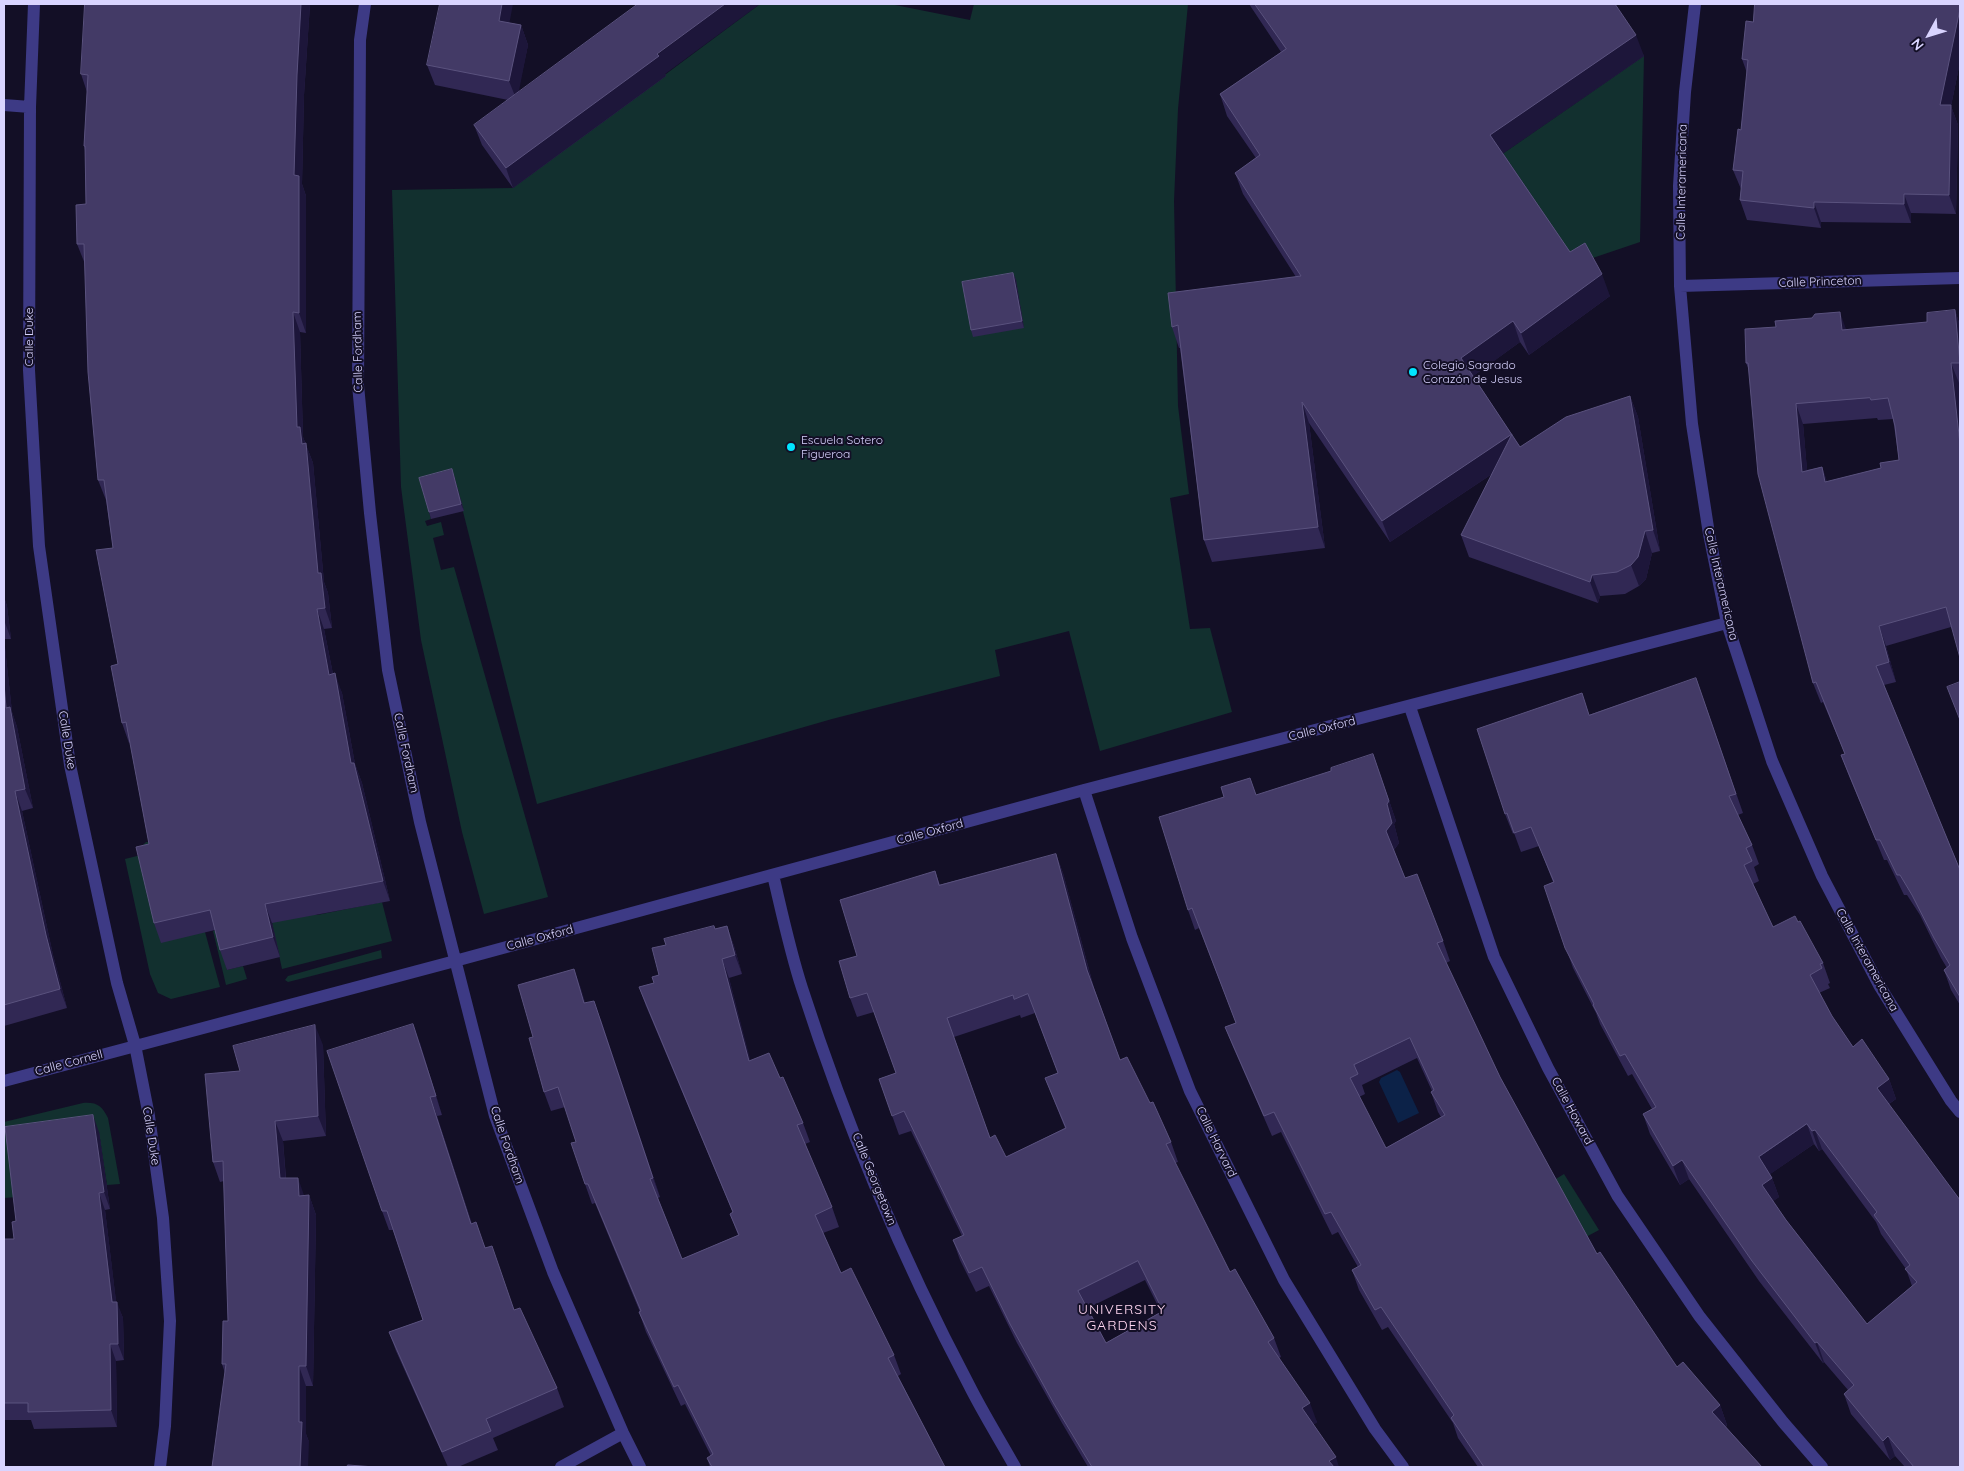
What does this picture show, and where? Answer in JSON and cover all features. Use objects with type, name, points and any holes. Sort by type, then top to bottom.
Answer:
[{"type":"street","name":"Calle Duke","points":[[34,4],[30,107],[29,370],[39,546],[70,765],[117,983],[135,1045],[163,1218],[170,1320],[166,1407],[160,1467]]},
{"type":"street","name":"Calle Fordham","points":[[365,4],[360,40],[357,260],[358,394],[388,670],[420,822],[495,1116],[553,1272],[623,1433],[640,1467]]},
{"type":"street","name":"Calle Interamericana","points":[[1695,4],[1685,92],[1679,186],[1680,286],[1692,424],[1709,534],[1727,623],[1772,761],[1822,876],[1879,985],[1951,1101],[1960,1112]]},
{"type":"street","points":[[4,105],[30,107]]},
{"type":"street","name":"Calle Princeton","points":[[1680,286],[1960,278]]},
{"type":"street","name":"Calle Oxford","points":[[135,1045],[455,961],[1084,790],[1727,623]]},
{"type":"street","name":"Calle Howard","points":[[1410,706],[1494,957],[1548,1068],[1617,1195],[1700,1317],[1783,1422],[1822,1467]]},
{"type":"street","name":"Calle Harvard","points":[[1084,790],[1132,938],[1190,1091],[1284,1280],[1375,1428],[1403,1467]]},
{"type":"street","name":"Calle Georgetown","points":[[773,875],[802,987],[838,1092],[892,1226],[969,1387],[1015,1467]]},
{"type":"street","name":"Calle Cornell","points":[[4,1081],[135,1045]]},
{"type":"street","points":[[561,1467],[623,1433]]},
{"type":"green space","name":"Escuela Sotero Figueroa","points":[[760,4],[890,4],[970,20],[974,4],[1188,4],[1178,109],[1174,201],[1178,406],[1189,494],[1170,498],[1190,629],[1210,628],[1232,712],[1100,751],[1069,631],[995,650],[1000,676],[832,719],[537,804],[454,476],[422,485],[431,519],[425,521],[427,526],[441,522],[444,535],[433,538],[441,570],[454,567],[548,897],[484,914],[462,832],[421,640],[401,487],[392,190],[513,188]]},
{"type":"green space","points":[[1644,56],[1640,242],[1572,265],[1498,157]]},
{"type":"green space","points":[[146,842],[152,842],[317,915],[382,902],[392,941],[282,969],[270,913],[142,846]]},
{"type":"green space","points":[[141,855],[205,932],[220,987],[171,999],[158,993],[150,974],[125,859]]},
{"type":"green space","points":[[217,930],[227,970],[243,966],[247,979],[226,985],[213,931]]},
{"type":"green space","points":[[381,950],[382,958],[288,982],[285,980],[288,976]]},
{"type":"green space","points":[[83,1103],[92,1103],[98,1106],[104,1110],[108,1118],[120,1184],[107,1185],[99,1132],[17,1197],[4,1198],[4,1122]]},
{"type":"green space","points":[[1564,1174],[1599,1230],[1584,1238],[1546,1185]]},
{"type":"water","points":[[1397,1070],[1400,1072],[1419,1113],[1398,1123],[1379,1082],[1381,1078]]},
{"type":"building","points":[[85,4],[301,4],[294,175],[299,176],[299,313],[293,312],[297,427],[300,427],[302,444],[306,443],[318,573],[321,573],[325,608],[317,609],[329,675],[335,673],[351,763],[354,763],[383,881],[265,904],[273,937],[220,950],[210,910],[154,923],[136,847],[149,844],[126,722],[122,723],[111,666],[118,664],[96,550],[113,548],[104,480],[98,480],[88,372],[84,244],[77,244],[76,205],[86,204],[84,146],[88,75],[81,74]]},
{"type":"building","points":[[440,4],[502,4],[499,21],[521,25],[509,81],[427,65]]},
{"type":"building","points":[[638,4],[725,4],[657,54],[659,56],[506,168],[474,125]]},
{"type":"building","points":[[1255,4],[1615,4],[1636,35],[1490,135],[1570,252],[1585,243],[1602,274],[1521,333],[1513,321],[1461,358],[1512,434],[1382,521],[1302,402],[1318,527],[1204,540],[1178,325],[1172,327],[1168,293],[1301,276],[1235,173],[1260,155],[1220,94],[1286,49]]},
{"type":"building","points":[[1755,4],[1960,4],[1940,105],[1951,105],[1949,195],[1904,194],[1904,204],[1814,202],[1814,208],[1740,200],[1743,171],[1733,170],[1738,129],[1741,130],[1748,60],[1742,59],[1746,21],[1753,22]]},
{"type":"building","points":[[1013,273],[1022,321],[971,330],[962,282]]},
{"type":"building","points":[[1955,310],[1960,363],[1951,363],[1960,444],[1960,658],[1946,607],[1879,626],[1889,662],[1876,666],[1960,870],[1960,997],[1944,970],[1950,965],[1912,895],[1900,875],[1897,875],[1880,840],[1876,840],[1841,755],[1845,754],[1816,682],[1813,683],[1758,474],[1748,363],[1746,363],[1745,329],[1776,327],[1775,321],[1812,318],[1815,314],[1840,312],[1842,330],[1927,322],[1927,313]],"holes":[[[1870,398],[1871,400],[1888,398],[1895,426],[1899,460],[1880,463],[1881,468],[1825,482],[1822,467],[1802,472],[1796,404]]]},
{"type":"building","points":[[1630,396],[1653,530],[1645,531],[1638,557],[1631,565],[1617,572],[1592,575],[1590,582],[1461,535],[1512,435],[1520,447],[1566,417]]},
{"type":"building","points":[[452,469],[461,504],[429,512],[419,478]]},
{"type":"building","points":[[1696,678],[1736,794],[1729,796],[1752,845],[1746,848],[1752,861],[1744,865],[1773,927],[1795,916],[1798,922],[1800,921],[1823,963],[1820,964],[1822,968],[1810,975],[1832,1016],[1853,1047],[1862,1039],[1889,1079],[1877,1088],[1960,1200],[1960,1467],[1914,1467],[1888,1436],[1883,1441],[1844,1394],[1854,1385],[1817,1342],[1815,1343],[1752,1261],[1682,1160],[1673,1166],[1643,1114],[1656,1107],[1625,1054],[1620,1056],[1565,948],[1544,886],[1554,882],[1531,827],[1514,833],[1507,813],[1505,814],[1477,729],[1582,693],[1589,715]],"holes":[[[1807,1124],[1812,1131],[1815,1130],[1877,1212],[1874,1215],[1910,1265],[1905,1269],[1917,1282],[1867,1324],[1786,1220],[1762,1185],[1772,1178],[1759,1157]]]},
{"type":"building","points":[[1960,682],[1960,720],[1947,687]]},
{"type":"building","points":[[4,683],[6,708],[10,707],[25,789],[15,791],[46,935],[60,989],[4,1005]]},
{"type":"building","points":[[1373,754],[1389,801],[1387,804],[1392,823],[1386,831],[1405,878],[1417,874],[1443,941],[1437,943],[1500,1077],[1597,1254],[1600,1252],[1677,1367],[1683,1362],[1720,1405],[1712,1412],[1762,1467],[1484,1467],[1451,1418],[1454,1415],[1381,1307],[1375,1310],[1352,1270],[1361,1265],[1331,1212],[1325,1214],[1274,1112],[1264,1116],[1225,1027],[1236,1023],[1192,908],[1188,910],[1159,817],[1224,797],[1221,787],[1250,778],[1256,795],[1331,771],[1331,768]],"holes":[[[1410,1038],[1434,1090],[1431,1092],[1445,1115],[1386,1148],[1350,1078],[1358,1074],[1354,1065]]]},
{"type":"building","points":[[1056,854],[1087,970],[1120,1060],[1127,1057],[1150,1103],[1153,1102],[1171,1142],[1166,1144],[1230,1272],[1235,1269],[1274,1338],[1268,1342],[1310,1403],[1302,1408],[1336,1457],[1329,1461],[1334,1467],[1092,1467],[1054,1404],[1010,1324],[982,1267],[969,1273],[953,1240],[964,1235],[904,1111],[892,1116],[879,1079],[896,1073],[867,993],[850,998],[839,961],[857,956],[840,900],[935,871],[939,885]],"holes":[[[1028,994],[1058,1073],[1045,1078],[1066,1128],[1006,1157],[995,1135],[990,1138],[947,1018],[1013,995],[1014,999]],[[1138,1261],[1163,1311],[1106,1343],[1078,1291]]]},
{"type":"building","points":[[714,926],[715,929],[727,926],[735,955],[722,959],[749,1061],[769,1053],[780,1078],[783,1077],[803,1123],[797,1125],[832,1207],[815,1215],[841,1273],[851,1268],[894,1355],[888,1358],[945,1467],[712,1467],[707,1458],[713,1454],[678,1385],[674,1387],[639,1312],[641,1311],[588,1184],[585,1184],[571,1143],[576,1142],[558,1087],[544,1092],[529,1038],[533,1037],[518,985],[574,969],[584,1003],[594,1001],[653,1178],[650,1179],[682,1259],[739,1235],[730,1214],[733,1212],[639,987],[654,983],[652,977],[659,975],[652,948],[666,945],[664,939]]},
{"type":"building","points":[[413,1024],[436,1096],[430,1097],[471,1224],[476,1222],[485,1248],[492,1246],[514,1310],[520,1308],[557,1388],[486,1419],[491,1431],[442,1452],[389,1332],[423,1320],[387,1211],[382,1211],[327,1051]]},
{"type":"building","points":[[315,1025],[318,1116],[275,1121],[280,1178],[298,1178],[299,1196],[309,1195],[306,1366],[299,1366],[299,1422],[302,1422],[300,1467],[212,1467],[226,1364],[222,1364],[223,1321],[228,1321],[223,1161],[213,1162],[205,1074],[240,1071],[233,1046]]},
{"type":"building","points":[[93,1115],[104,1192],[99,1193],[112,1302],[117,1302],[118,1344],[110,1344],[111,1410],[28,1412],[28,1403],[4,1403],[4,1239],[14,1239],[12,1222],[16,1221],[5,1127]]},
{"type":"building","points":[[348,1465],[375,1467],[347,1467]]},
{"type":"place","name":"Colegio Sagrado Corazón de Jesus","points":[[1413,372]]},
{"type":"place","name":"Escuela Sotero Figueroa","points":[[791,447]]},
{"type":"district","name":"UNIVERSITY GARDENS","points":[[1122,1318]]}]
